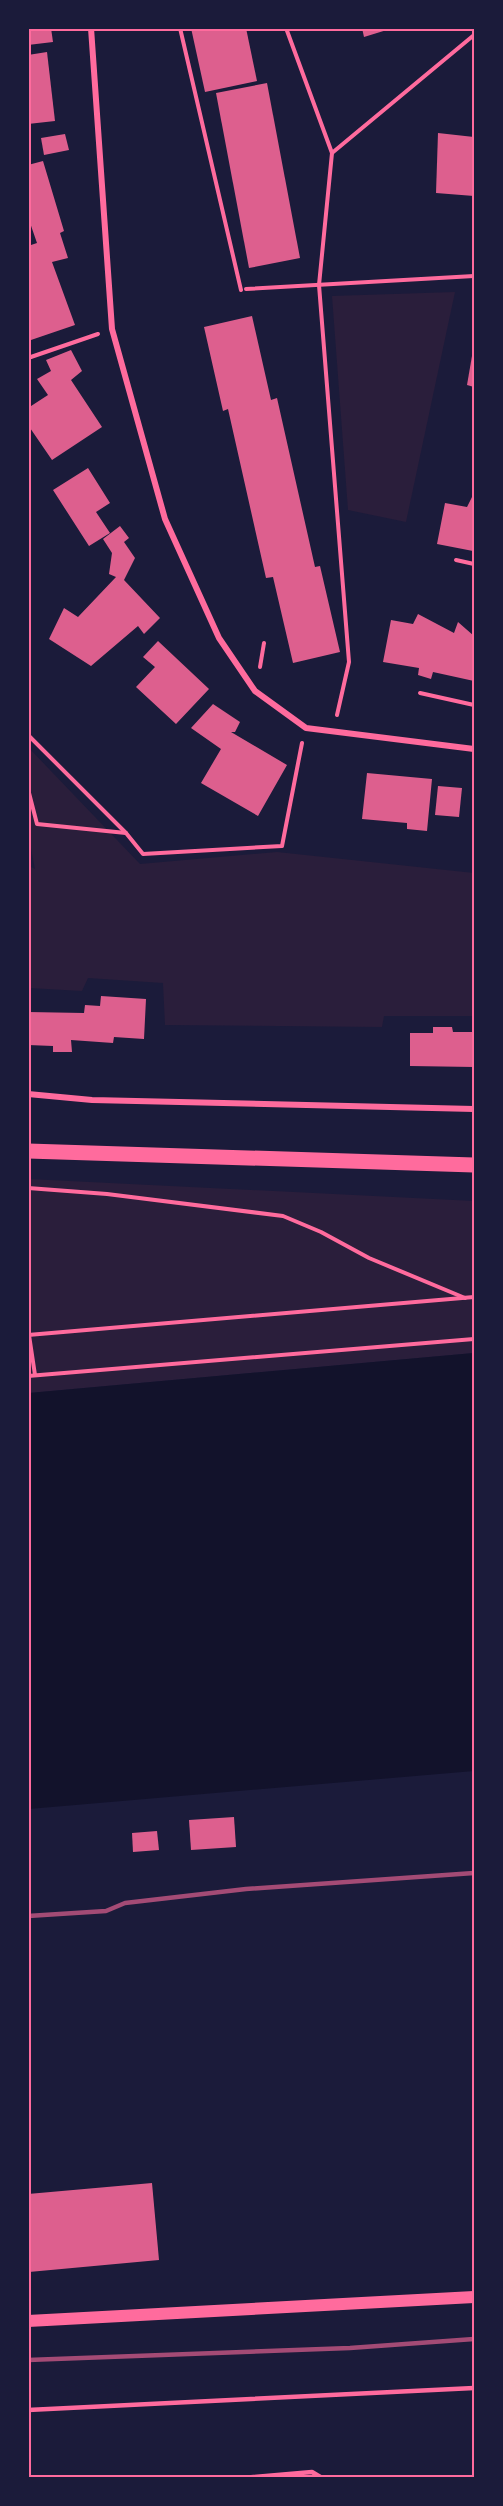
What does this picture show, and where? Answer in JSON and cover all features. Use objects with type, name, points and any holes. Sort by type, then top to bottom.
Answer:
[{"type":"main road","points":[[28,1151],[474,1165]]},
{"type":"main road","points":[[28,2321],[474,2297]]},
{"type":"street","points":[[91,28],[112,328],[165,519],[219,638],[255,691],[306,728],[474,749]]},
{"type":"street","points":[[28,1094],[92,1100],[474,1109]]},
{"type":"lane","points":[[28,2410],[474,2388]]},
{"type":"lane","points":[[243,2478],[312,2472],[321,2478]]},
{"type":"path","points":[[180,28],[243,289],[474,276]]},
{"type":"path","points":[[286,28],[332,153],[319,285],[349,662],[333,733]]},
{"type":"path","points":[[332,153],[474,35]]},
{"type":"path","points":[[28,358],[112,328]]},
{"type":"path","points":[[456,560],[474,564]]},
{"type":"path","points":[[420,693],[474,705]]},
{"type":"path","points":[[28,735],[126,833],[143,854],[282,846],[295,769],[306,728]]},
{"type":"path","points":[[28,789],[37,824],[126,833]]},
{"type":"path","points":[[28,1188],[107,1194],[283,1216],[321,1232],[369,1258],[465,1298]]},
{"type":"path","points":[[35,1375],[29,1335],[474,1297]]},
{"type":"path","points":[[28,1376],[474,1339]]},
{"type":"shaded area","points":[[455,292],[406,522],[348,510],[332,296]]},
{"type":"shaded area","points":[[28,747],[140,864],[277,852],[474,873],[474,1016],[384,1016],[382,1027],[165,1025],[163,983],[88,978],[82,991],[29,988],[29,866],[35,869],[29,838]]},
{"type":"shaded area","points":[[29,1179],[474,1201],[474,1353],[29,1393]]},
{"type":"shaded area","points":[[474,1353],[474,1771],[29,1809],[29,1393]]},
{"type":"building","points":[[28,28],[51,28],[53,42],[28,45]]},
{"type":"building","points":[[191,28],[246,28],[257,81],[205,92]]},
{"type":"building","points":[[362,28],[390,28],[390,29],[364,37]]},
{"type":"building","points":[[47,52],[55,121],[28,124],[28,55]]},
{"type":"building","points":[[267,83],[300,258],[249,268],[216,93]]},
{"type":"building","points":[[438,133],[474,137],[474,196],[436,193]]},
{"type":"building","points":[[65,134],[69,150],[44,155],[41,138]]},
{"type":"building","points":[[43,161],[64,231],[60,233],[68,258],[52,262],[75,325],[31,340],[28,333],[28,246],[37,243],[28,217],[28,165]]},
{"type":"building","points":[[252,316],[271,400],[277,398],[315,567],[320,566],[340,652],[293,663],[273,577],[266,578],[228,409],[223,411],[204,327]]},
{"type":"building","points":[[71,350],[82,371],[71,380],[102,427],[52,460],[28,425],[28,408],[48,395],[37,379],[51,371],[46,360]]},
{"type":"building","points":[[474,350],[474,387],[467,385]]},
{"type":"building","points":[[88,468],[110,503],[96,512],[110,533],[89,546],[53,490]]},
{"type":"building","points":[[472,497],[474,498],[474,559],[472,558],[473,551],[437,544],[445,503],[467,507]]},
{"type":"building","points":[[120,526],[129,538],[124,542],[135,558],[124,580],[160,618],[144,634],[138,626],[91,666],[49,639],[64,608],[78,617],[116,577],[109,574],[112,553],[103,539]]},
{"type":"building","points":[[418,614],[454,633],[458,622],[474,636],[474,681],[433,672],[431,679],[418,675],[419,668],[383,662],[391,620],[413,624]]},
{"type":"building","points":[[158,641],[209,689],[176,724],[136,687],[155,667],[143,657]]},
{"type":"building","points":[[213,704],[240,722],[235,732],[231,732],[287,765],[258,816],[201,783],[221,749],[191,728]]},
{"type":"building","points":[[367,773],[432,779],[427,831],[407,829],[407,823],[362,819]]},
{"type":"building","points":[[438,786],[462,788],[459,817],[435,815]]},
{"type":"building","points":[[101,996],[146,999],[144,1039],[114,1037],[113,1043],[71,1040],[72,1052],[53,1052],[53,1046],[28,1045],[28,1012],[84,1013],[85,1005],[100,1006]]},
{"type":"building","points":[[433,1027],[452,1027],[453,1032],[474,1032],[474,1067],[410,1066],[410,1033],[433,1033]]},
{"type":"building","points":[[234,1817],[236,1847],[191,1850],[189,1820]]},
{"type":"building","points":[[157,1831],[159,1850],[133,1852],[132,1833]]},
{"type":"building","points":[[152,2183],[159,2260],[29,2272],[28,2194]]},
{"type":"railway","points":[[28,1916],[106,1911],[125,1903],[246,1889],[474,1873]]},
{"type":"railway","points":[[28,2360],[350,2348],[474,2339]]}]
